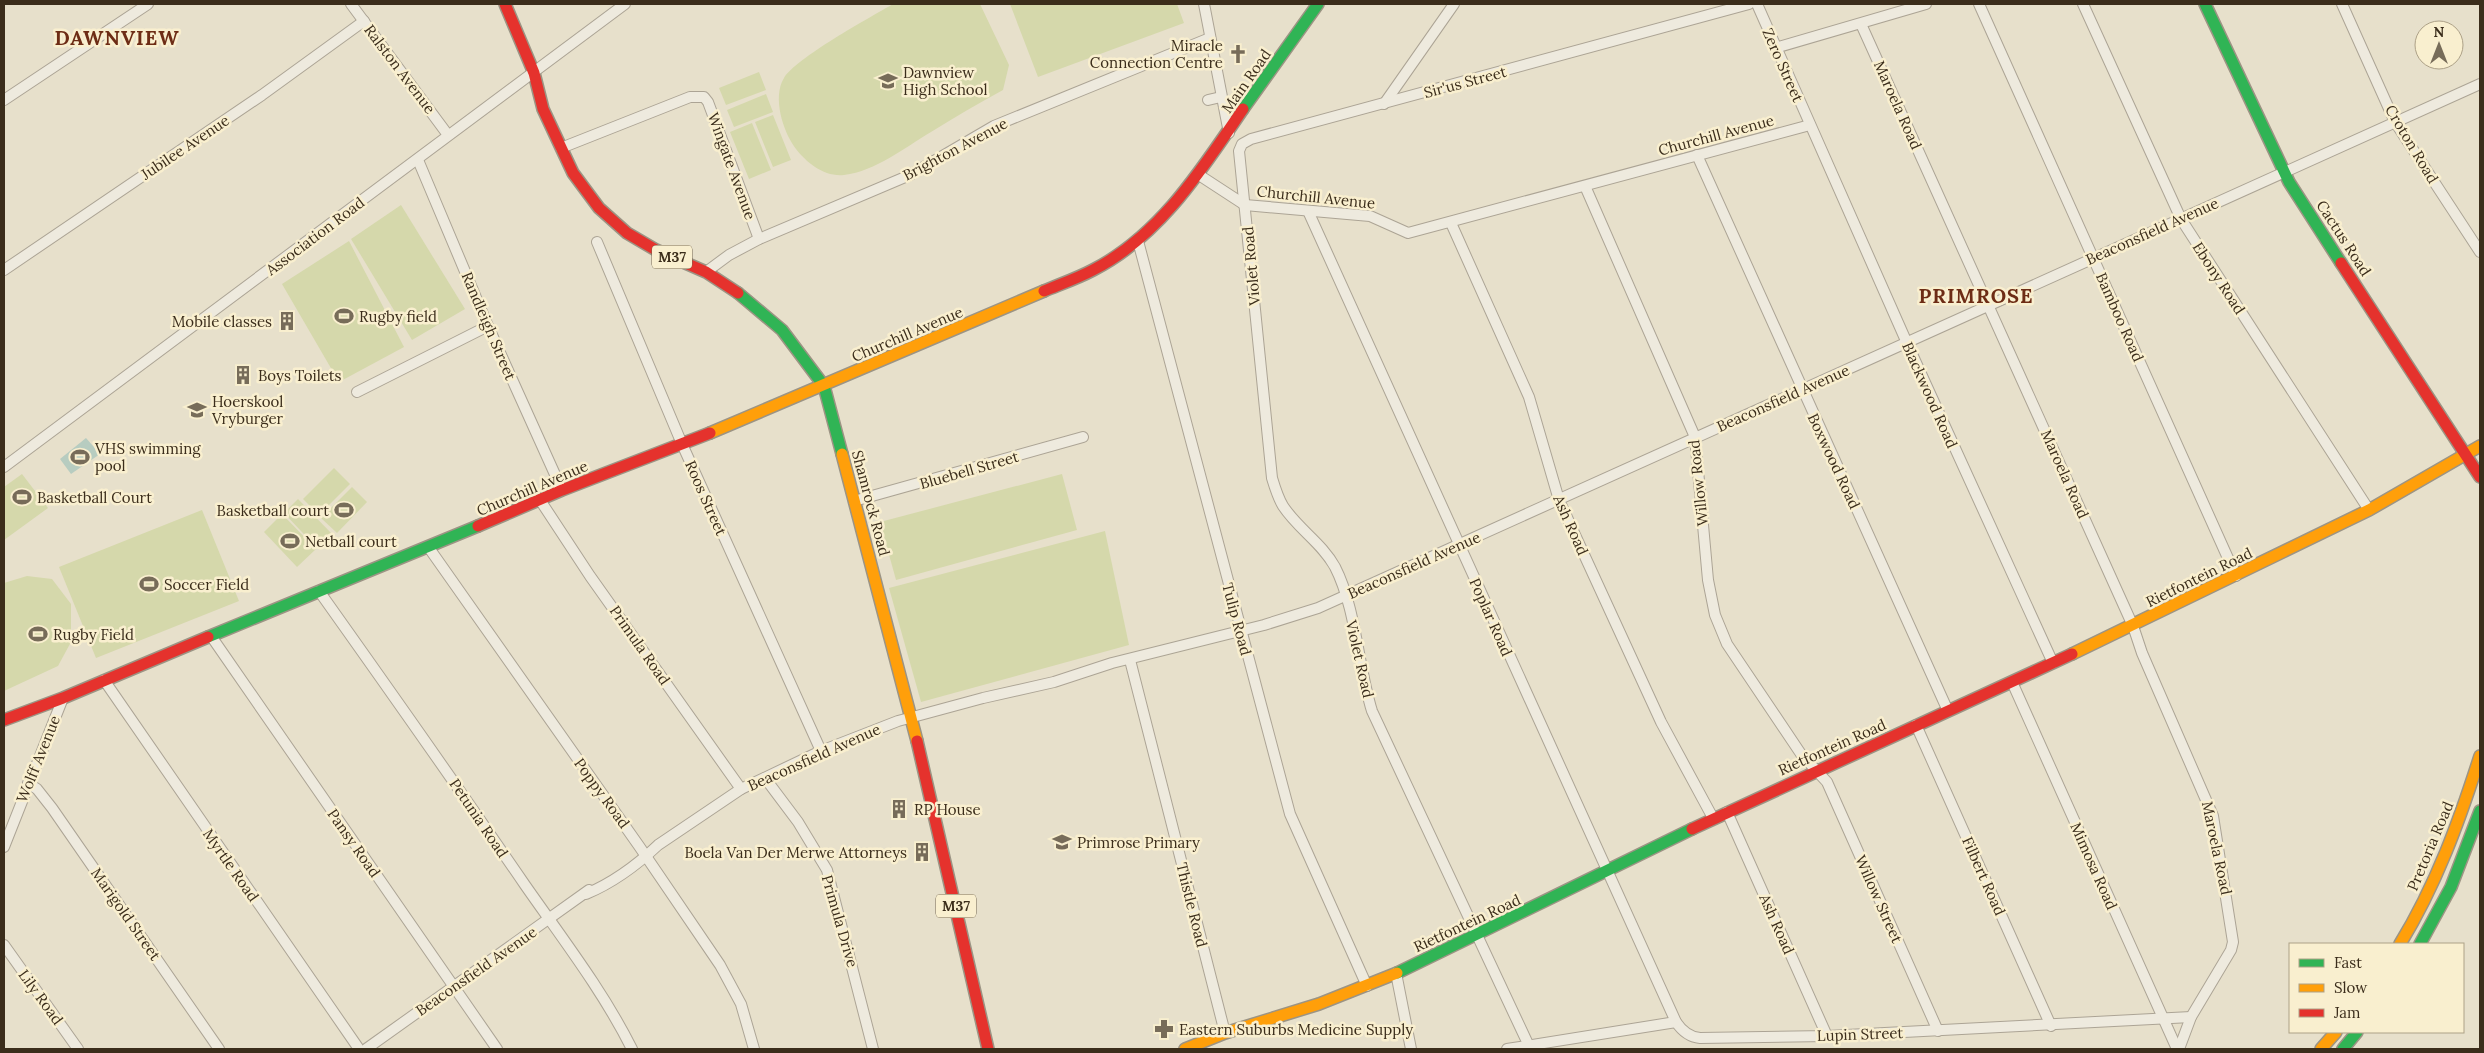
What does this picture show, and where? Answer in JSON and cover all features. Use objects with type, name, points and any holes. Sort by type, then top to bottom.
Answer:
[{"type":"street","points":[[4,100],[148,4]]},
{"type":"street","name":"Ralston Avenue","points":[[351,4],[448,135]]},
{"type":"street","name":"Shamrock Road","points":[[496,4],[532,78]]},
{"type":"street","name":"Shamrock Road","points":[[505,4],[543,109],[581,185],[612,222],[656,250],[706,272],[748,299],[782,330],[824,386],[912,717],[988,1049]]},
{"type":"street","name":"Association Road","points":[[4,467],[418,160],[448,135],[532,78],[625,4]]},
{"type":"street","points":[[1204,4],[1228,133]]},
{"type":"street","name":"Main Road","points":[[1199,175],[1318,4]]},
{"type":"street","points":[[1384,104],[1454,4]]},
{"type":"street","name":"Sir'us Street","points":[[1245,205],[1240,156],[1242,144],[1749,4]]},
{"type":"street","name":"Zero Street","points":[[1758,4],[1775,48],[1810,125]]},
{"type":"street","points":[[1775,48],[1926,4]]},
{"type":"street","name":"Bamboo Road","points":[[1979,4],[2236,576]]},
{"type":"street","name":"Ebony Road","points":[[2083,4],[2181,218],[2369,510]]},
{"type":"street","name":"Cactus Road","points":[[2205,4],[2283,171],[2480,477]]},
{"type":"street","name":"Croton Road","points":[[2342,4],[2395,122],[2480,252]]},
{"type":"street","name":"Jubilee Avenue","points":[[4,270],[262,95],[364,21]]},
{"type":"street","name":"Maroela Road","points":[[1861,24],[2133,626],[2142,653],[2213,816],[2233,936],[2231,950],[2191,1017]]},
{"type":"street","name":"Brighton Avenue","points":[[706,272],[729,255],[759,239],[910,175],[994,126],[1210,38]]},
{"type":"street","name":"Beaconsfield Avenue","points":[[366,1049],[586,894],[601,888],[644,854],[741,790],[821,751],[912,717],[983,698],[1011,686],[1073,674],[1294,617],[1346,596],[2283,171],[2480,84]]},
{"type":"street","name":"Wingate Avenue","points":[[561,148],[690,96],[704,97],[708,102],[759,239]]},
{"type":"street","points":[[1208,100],[1221,97]]},
{"type":"street","name":"Churchill Avenue","points":[[5,721],[319,591],[429,548],[562,490],[682,444],[824,386],[1094,270],[1138,241],[1169,211],[1199,175],[1245,205],[1370,216],[1408,233],[1810,125]]},
{"type":"street","name":"Blackwood Road","points":[[1810,125],[2053,663]]},
{"type":"street","name":"Boxwood Road","points":[[1696,155],[1948,711]]},
{"type":"street","name":"Randleigh Street","points":[[418,160],[488,326],[562,490]]},
{"type":"street","name":"Willow Road","points":[[1584,186],[1695,437],[1708,580],[1719,626],[1735,657],[1801,754],[1816,771]]},
{"type":"street","name":"Violet Road","points":[[1245,205],[1272,478],[1282,505],[1329,557],[1346,596],[1364,686],[1372,711],[1423,814],[1529,1046]]},
{"type":"street","name":"Poplar Road","points":[[1308,211],[1676,1022]]},
{"type":"street","name":"Ash Road","points":[[1451,222],[1529,397],[1559,500],[1661,722],[1713,818]]},
{"type":"street","name":"Tulip Road","points":[[1138,241],[1190,433],[1240,632],[1290,814],[1367,986]]},
{"type":"street","name":"Roos Street","points":[[597,242],[682,444],[821,751]]},
{"type":"street","points":[[357,392],[488,326]]},
{"type":"street","name":"Bluebell Street","points":[[854,501],[1083,437]]},
{"type":"street","name":"Rietfontein Road","points":[[1185,1049],[1225,1033],[1302,1010],[1396,973],[1607,872],[1713,818],[2012,682],[2236,576],[2369,510],[2480,446]]},
{"type":"street","name":"Primula Road","points":[[540,500],[590,576],[741,790]]},
{"type":"street","name":"Poppy Road","points":[[429,548],[644,854],[733,987],[741,1004],[754,1049]]},
{"type":"street","name":"Petunia Road","points":[[319,591],[549,920],[618,1021],[632,1049]]},
{"type":"street","name":"Pansy Road","points":[[211,636],[497,1049]]},
{"type":"street","name":"Thistle Road","points":[[1130,660],[1225,1033]]},
{"type":"street","name":"Myrtle Road","points":[[104,680],[359,1049]]},
{"type":"street","name":"Mimosa Road","points":[[2012,682],[2178,1049]]},
{"type":"street","name":"Wolff Avenue","points":[[4,847],[28,782],[63,698]]},
{"type":"street","name":"Filbert Road","points":[[1916,726],[2051,1026]]},
{"type":"street","name":"Pretoria Road","points":[[2401,943],[2441,866],[2480,756]]},
{"type":"street","name":"Willow Street","points":[[1816,771],[1827,782],[1938,1031]]},
{"type":"street","name":"Primula Drive","points":[[765,778],[798,822],[827,870],[874,1049]]},
{"type":"street","name":"Marigold Street","points":[[28,782],[37,788],[52,808],[219,1049]]},
{"type":"street","points":[[2469,791],[2480,795]]},
{"type":"street","points":[[2421,943],[2451,887],[2480,811]]},
{"type":"street","name":"Ash Road","points":[[1727,812],[1827,1036]]},
{"type":"street","name":"Lily Road","points":[[4,945],[78,1049]]},
{"type":"street","points":[[1396,973],[1411,1049]]},
{"type":"street","points":[[2178,1049],[2191,1017]]},
{"type":"street","name":"Lupin Street","points":[[1676,1022],[1682,1031],[1695,1038],[1827,1036],[2051,1026],[2191,1017]]},
{"type":"street","points":[[1507,1049],[1676,1022]]},
{"type":"street","points":[[2321,1049],[2335,1033]]},
{"type":"street","points":[[2343,1049],[2354,1035]]},
{"type":"green space","points":[[893,4],[980,4],[1009,65],[1003,90],[878,164],[856,173],[844,175],[830,174],[811,164],[791,142],[783,124],[779,104],[781,86],[784,78],[791,70],[817,49]]},
{"type":"green space","points":[[1010,4],[1177,4],[1184,23],[1038,77]]},
{"type":"green space","points":[[759,72],[766,90],[726,105],[719,88]]},
{"type":"green space","points":[[766,94],[773,112],[734,127],[727,110]]},
{"type":"green space","points":[[773,115],[791,160],[773,167],[755,122]]},
{"type":"green space","points":[[752,123],[771,170],[749,179],[730,132]]},
{"type":"green space","name":"Rugby field","points":[[401,205],[465,309],[412,340],[351,239]]},
{"type":"green space","name":"Rugby field","points":[[349,241],[404,347],[339,382],[282,284]]},
{"type":"green space","name":"Basketball Court","points":[[334,468],[350,484],[319,515],[303,499]]},
{"type":"green space","name":"Basketball Court","points":[[22,474],[48,508],[4,540],[4,487]]},
{"type":"green space","points":[[1062,474],[1077,530],[896,580],[880,522]]},
{"type":"green space","name":"Basketball court","points":[[352,487],[367,502],[337,533],[321,518]]},
{"type":"green space","name":"Netball court","points":[[298,499],[332,534],[317,548],[284,513]]},
{"type":"green space","name":"Soccer Field","points":[[202,510],[239,601],[96,658],[59,567]]},
{"type":"green space","name":"Netball court","points":[[282,514],[316,549],[297,567],[264,532]]},
{"type":"green space","points":[[1105,531],[1129,645],[921,702],[889,588]]},
{"type":"green space","name":"Rugby Field","points":[[27,576],[52,579],[71,604],[71,642],[58,666],[4,691],[4,583]]},
{"type":"shaded area","name":"VHS swimming pool","points":[[86,438],[100,454],[71,474],[60,459]]},
{"type":"traffic: fast","points":[[1243,109],[1318,4]]},
{"type":"traffic: fast","points":[[2205,4],[2289,182],[2341,263]]},
{"type":"traffic: fast","points":[[738,293],[782,330],[824,386],[842,454]]},
{"type":"traffic: fast","points":[[208,637],[478,526]]},
{"type":"traffic: fast","points":[[2421,943],[2451,887],[2480,811]]},
{"type":"traffic: fast","points":[[1397,973],[1692,829]]},
{"type":"traffic: fast","points":[[2343,1049],[2356,1033]]},
{"type":"traffic: slow","points":[[710,433],[1044,291]]},
{"type":"traffic: slow","points":[[2072,654],[2369,510],[2480,446]]},
{"type":"traffic: slow","points":[[842,454],[917,741]]},
{"type":"traffic: slow","points":[[2401,943],[2425,899],[2446,853],[2480,756]]},
{"type":"traffic: slow","points":[[1185,1049],[1225,1033],[1319,1004],[1397,973]]},
{"type":"traffic: slow","points":[[2321,1049],[2335,1033]]},
{"type":"traffic: jam","points":[[505,4],[534,73],[543,109],[573,173],[599,208],[627,233],[656,250],[706,272],[738,293]]},
{"type":"traffic: jam","points":[[1044,291],[1093,270],[1117,256],[1139,239],[1178,199],[1212,155],[1243,109]]},
{"type":"traffic: jam","points":[[2341,263],[2480,477]]},
{"type":"traffic: jam","points":[[478,526],[562,490],[710,433]]},
{"type":"traffic: jam","points":[[4,720],[63,698],[208,637]]},
{"type":"traffic: jam","points":[[1692,829],[2072,654]]},
{"type":"traffic: jam","points":[[917,741],[988,1049]]},
{"type":"place","name":"Miracle Connection Centre","points":[[1238,54]]},
{"type":"place","name":"Dawnview High School","points":[[888,81]]},
{"type":"place","name":"Rugby field","points":[[344,316]]},
{"type":"place","name":"Mobile classes","points":[[287,321]]},
{"type":"place","name":"Boys Toilets","points":[[243,375]]},
{"type":"place","name":"Hoerskool Vryburger","points":[[197,410]]},
{"type":"place","name":"VHS swimming pool","points":[[80,457]]},
{"type":"place","name":"Basketball Court","points":[[22,497]]},
{"type":"place","name":"Basketball court","points":[[344,510]]},
{"type":"place","name":"Netball court","points":[[290,541]]},
{"type":"place","name":"Soccer Field","points":[[149,584]]},
{"type":"place","name":"Rugby Field","points":[[38,634]]},
{"type":"place","name":"RP House","points":[[899,809]]},
{"type":"place","name":"Primrose Primary","points":[[1062,842]]},
{"type":"place","name":"Boela Van Der Merwe Attorneys","points":[[922,852]]},
{"type":"place","name":"Eastern Suburbs Medicine Supply","points":[[1164,1029]]},
{"type":"district","name":"DAWNVIEW","points":[[117,37]]},
{"type":"district","name":"PRIMROSE","points":[[1976,295]]}]
